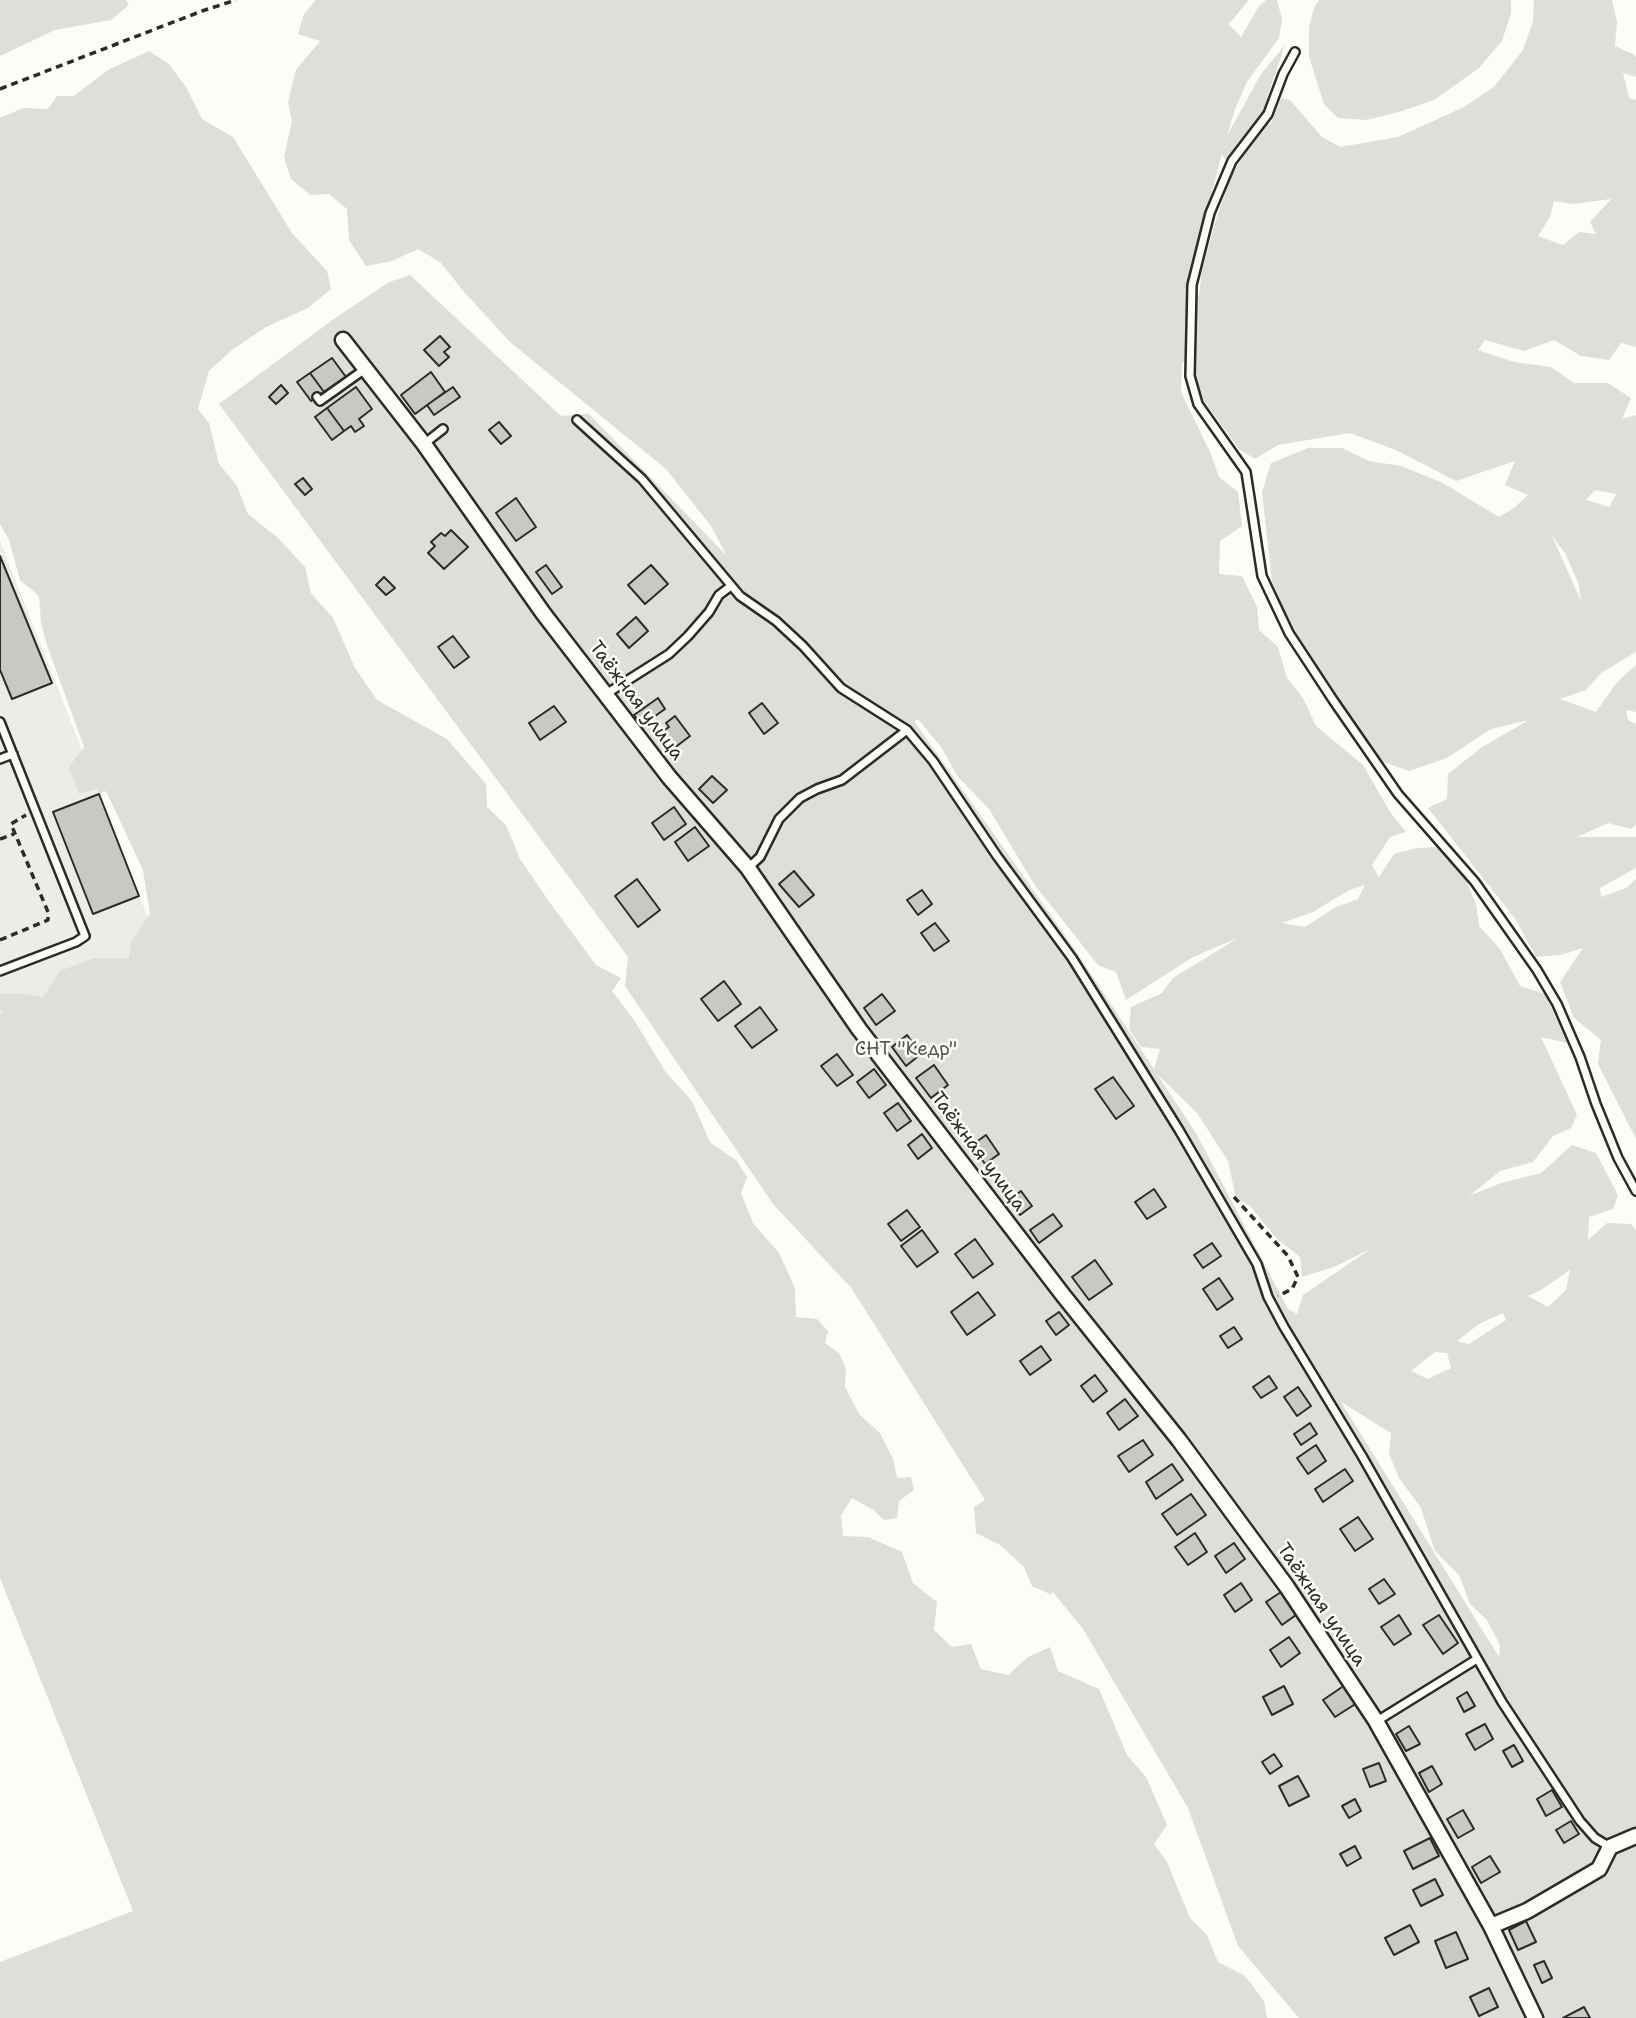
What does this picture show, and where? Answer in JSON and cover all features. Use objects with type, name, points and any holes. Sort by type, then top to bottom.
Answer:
[{"type":"street","name":"Таёжная улица","points":[[343,340],[424,444],[543,613],[669,777],[748,869],[859,1029],[1023,1244],[1179,1440],[1287,1587],[1376,1721],[1491,1926],[1535,2018]]},
{"type":"street","points":[[1491,1926],[1527,1911],[1599,1869],[1610,1847],[1636,1836]]},
{"type":"lane","points":[[1295,52],[1268,114],[1232,161],[1210,213],[1192,285],[1190,376],[1198,404],[1245,472],[1262,576],[1289,632],[1398,794],[1475,883],[1537,970],[1557,1004],[1618,1158],[1636,1191]]},
{"type":"lane","points":[[317,397],[320,401],[365,369]]},
{"type":"lane","points":[[577,420],[642,479],[740,596],[776,621],[841,688],[907,730],[933,761],[997,856],[1072,958],[1207,1176],[1257,1264],[1268,1297],[1310,1372],[1362,1456],[1502,1702],[1580,1821],[1595,1838],[1610,1847]]},
{"type":"lane","points":[[424,444],[443,429]]},
{"type":"lane","points":[[606,694],[669,654],[709,612],[719,595],[731,586]]},
{"type":"lane","points":[[0,722],[85,936],[76,942],[0,971]]},
{"type":"lane","points":[[748,869],[760,857],[779,819],[800,799],[817,789],[842,780],[907,730]]},
{"type":"lane","points":[[0,759],[13,754]]},
{"type":"lane","points":[[1376,1721],[1477,1660]]},
{"type":"path","points":[[0,89],[236,0]]},
{"type":"path","points":[[0,940],[48,920],[48,912],[11,824],[25,817],[28,808]]},
{"type":"path","points":[[0,839],[15,833]]},
{"type":"path","points":[[1207,1176],[1236,1199],[1288,1256],[1298,1277],[1292,1289],[1284,1294],[1268,1297]]},
{"type":"shaded area","points":[[0,541],[167,966],[0,1033]]},
{"type":"green space","points":[[0,0],[126,0],[129,5],[111,20],[55,30],[0,56]]},
{"type":"green space","name":"СНТ \"Кедр\"","points":[[316,0],[1249,0],[1229,24],[1241,37],[1259,6],[1266,0],[1277,0],[1282,19],[1279,38],[1247,82],[1227,136],[1261,74],[1285,45],[1266,101],[1270,126],[1281,98],[1290,100],[1322,137],[1340,147],[1398,137],[1464,107],[1494,87],[1523,50],[1533,21],[1534,0],[1612,0],[1617,22],[1615,46],[1635,55],[1636,58],[1636,77],[1623,73],[1629,98],[1636,100],[1636,347],[1621,343],[1609,360],[1581,356],[1554,340],[1524,351],[1485,340],[1478,350],[1514,362],[1551,367],[1574,383],[1608,383],[1631,398],[1622,419],[1636,415],[1636,652],[1601,673],[1586,690],[1560,699],[1596,712],[1617,682],[1636,665],[1636,712],[1626,710],[1628,720],[1636,724],[1636,825],[1631,829],[1608,823],[1577,837],[1636,837],[1636,868],[1600,888],[1601,897],[1626,888],[1636,879],[1636,1139],[1598,1064],[1601,1040],[1574,1018],[1560,982],[1583,948],[1560,955],[1536,957],[1516,920],[1428,808],[1447,799],[1448,774],[1482,747],[1529,720],[1491,729],[1447,758],[1409,771],[1381,761],[1293,632],[1272,582],[1262,492],[1271,463],[1308,448],[1342,448],[1369,461],[1401,466],[1443,483],[1499,517],[1528,495],[1505,485],[1515,461],[1456,481],[1398,451],[1350,433],[1278,445],[1255,459],[1239,449],[1196,390],[1191,356],[1182,363],[1181,392],[1219,477],[1238,492],[1242,526],[1220,541],[1219,574],[1242,576],[1257,607],[1259,630],[1278,647],[1287,678],[1303,698],[1316,726],[1363,765],[1390,812],[1406,832],[1390,837],[1372,865],[1379,877],[1394,854],[1417,848],[1437,847],[1463,874],[1476,904],[1479,926],[1500,949],[1520,986],[1545,994],[1567,1043],[1541,1037],[1577,1115],[1571,1128],[1553,1136],[1533,1162],[1500,1171],[1469,1196],[1501,1183],[1541,1173],[1572,1145],[1596,1153],[1618,1195],[1613,1209],[1589,1217],[1588,1240],[1607,1223],[1631,1224],[1636,1230],[1636,2018],[1299,2018],[1238,1946],[1188,1808],[1083,1629],[1053,1592],[1050,1594],[1032,1586],[1024,1567],[1000,1545],[976,1533],[974,1507],[985,1500],[852,1289],[773,1204],[625,986],[628,957],[219,404],[334,319],[389,282],[410,275],[561,416],[589,414],[727,556],[711,526],[666,469],[510,342],[440,262],[418,249],[392,261],[366,266],[349,240],[347,209],[329,194],[310,195],[291,179],[284,157],[292,121],[288,102],[296,70],[320,41],[298,34],[304,14]],"holes":[[[1247,150],[1232,175],[1217,216],[1202,271],[1199,297],[1188,281],[1222,154],[1227,162]],[[1611,199],[1590,222],[1596,234],[1579,232],[1563,245],[1538,236],[1550,217],[1554,201],[1573,204]],[[1595,490],[1616,494],[1609,507],[1586,500]],[[1552,536],[1565,553],[1579,585],[1581,601]],[[918,719],[941,747],[958,777],[989,809],[1034,884],[1098,965],[1116,972],[1126,1000],[1193,957],[1238,938],[1173,978],[1162,993],[1131,1007],[1129,1029],[1141,1047],[1160,1049],[1154,1069],[1067,938],[914,721]],[[1365,885],[1358,899],[1336,907],[1305,927],[1282,923],[1313,912],[1349,890]],[[1157,1074],[1197,1113],[1228,1161],[1236,1198],[1250,1206],[1277,1239],[1300,1257],[1302,1277],[1334,1267],[1372,1248],[1303,1295],[1297,1314],[1288,1309],[1196,1133]],[[1570,1270],[1566,1290],[1548,1307],[1528,1296]],[[1503,1313],[1506,1320],[1469,1344],[1457,1341],[1479,1324]],[[1435,1352],[1447,1353],[1451,1368],[1428,1379],[1411,1371]],[[1341,1402],[1391,1433],[1389,1454],[1399,1478],[1421,1508],[1435,1551],[1459,1575],[1470,1604],[1487,1620],[1500,1645],[1499,1657]]]},
{"type":"green space","points":[[1319,0],[1511,0],[1511,13],[1502,41],[1479,68],[1434,100],[1366,120],[1338,118],[1324,104],[1309,57],[1309,27]]},
{"type":"green space","points":[[149,51],[169,64],[186,87],[202,119],[233,137],[292,233],[327,271],[331,289],[308,308],[266,327],[232,350],[209,371],[198,409],[209,423],[219,464],[237,486],[248,514],[278,538],[305,567],[311,593],[333,618],[355,668],[377,700],[447,739],[486,784],[487,807],[506,825],[520,859],[596,965],[621,978],[612,991],[634,1020],[665,1071],[692,1101],[710,1142],[737,1161],[747,1177],[741,1193],[753,1223],[779,1253],[795,1288],[796,1317],[817,1319],[828,1331],[825,1343],[839,1353],[846,1369],[845,1387],[859,1414],[880,1433],[893,1459],[897,1478],[911,1477],[914,1490],[899,1501],[897,1518],[884,1520],[872,1509],[852,1498],[841,1515],[843,1536],[868,1537],[902,1552],[913,1583],[937,1602],[934,1630],[952,1647],[971,1644],[981,1669],[1008,1675],[1028,1657],[1050,1647],[1058,1671],[1099,1689],[1127,1755],[1146,1777],[1167,1825],[1154,1844],[1167,1862],[1190,1918],[1207,1935],[1218,1962],[1245,1976],[1264,2001],[1267,2018],[0,2018],[0,1962],[133,1911],[0,1578],[0,1014],[4,1010],[0,1010],[0,994],[19,993],[43,997],[60,971],[94,958],[129,958],[132,940],[150,914],[143,870],[106,791],[99,794],[97,789],[79,794],[69,767],[84,747],[47,645],[41,623],[39,596],[20,580],[9,540],[0,524],[0,118],[23,108],[48,109],[57,96],[74,96],[108,70]]},
{"type":"building","points":[[440,336],[450,347],[444,352],[449,357],[439,366],[424,350]]},
{"type":"building","points":[[332,358],[346,377],[324,392],[310,373]]},
{"type":"building","points":[[431,372],[445,392],[415,414],[401,395]]},
{"type":"building","points":[[310,373],[324,392],[311,401],[297,382]]},
{"type":"building","points":[[281,385],[288,393],[276,404],[269,397]]},
{"type":"building","points":[[356,387],[372,409],[359,419],[364,426],[355,432],[351,426],[344,431],[327,408]]},
{"type":"building","points":[[453,387],[460,397],[434,415],[427,405]]},
{"type":"building","points":[[327,408],[344,431],[332,440],[315,417]]},
{"type":"building","points":[[499,422],[511,436],[501,444],[489,430]]},
{"type":"building","points":[[303,478],[312,489],[305,495],[295,484]]},
{"type":"building","points":[[516,498],[536,527],[516,541],[496,513]]},
{"type":"building","points":[[451,530],[468,547],[444,569],[428,553],[435,546],[431,542],[441,533],[445,536]]},
{"type":"building","points":[[0,556],[52,683],[12,699],[0,670]]},
{"type":"building","points":[[546,565],[562,587],[552,594],[536,572]]},
{"type":"building","points":[[651,565],[668,584],[645,604],[628,585]]},
{"type":"building","points":[[384,577],[395,588],[386,595],[376,585]]},
{"type":"building","points":[[636,617],[648,631],[629,648],[617,634]]},
{"type":"building","points":[[453,636],[469,657],[454,668],[438,647]]},
{"type":"building","points":[[658,698],[665,709],[641,726],[634,715]]},
{"type":"building","points":[[762,703],[778,723],[764,734],[749,713]]},
{"type":"building","points":[[554,706],[566,722],[540,740],[529,723]]},
{"type":"building","points":[[675,716],[690,736],[673,749],[660,733],[669,727],[666,723]]},
{"type":"building","points":[[712,776],[727,790],[713,803],[699,789]]},
{"type":"building","points":[[99,794],[139,896],[93,914],[53,812]]},
{"type":"building","points":[[674,807],[686,824],[664,840],[652,823]]},
{"type":"building","points":[[695,827],[709,846],[688,861],[675,842]]},
{"type":"building","points":[[794,871],[814,895],[799,907],[779,884]]},
{"type":"building","points":[[637,879],[660,910],[638,927],[615,896]]},
{"type":"building","points":[[922,890],[932,904],[918,915],[907,900]]},
{"type":"building","points":[[935,923],[949,941],[934,951],[921,933]]},
{"type":"building","points":[[724,981],[741,1004],[718,1021],[701,999]]},
{"type":"building","points":[[882,994],[895,1011],[876,1025],[864,1008]]},
{"type":"building","points":[[760,1007],[777,1030],[752,1048],[735,1026]]},
{"type":"building","points":[[907,1035],[921,1054],[906,1066],[892,1047]]},
{"type":"building","points":[[837,1054],[853,1075],[837,1086],[821,1066]]},
{"type":"building","points":[[934,1065],[948,1085],[931,1098],[916,1078]]},
{"type":"building","points":[[874,1069],[886,1085],[869,1098],[857,1082]]},
{"type":"building","points":[[1113,1077],[1134,1106],[1116,1119],[1095,1089]]},
{"type":"building","points":[[898,1103],[911,1121],[897,1131],[884,1113]]},
{"type":"building","points":[[922,1134],[932,1148],[918,1159],[908,1145]]},
{"type":"building","points":[[986,1135],[999,1154],[985,1164],[972,1145]]},
{"type":"building","points":[[1154,1189],[1166,1207],[1147,1219],[1135,1202]]},
{"type":"building","points":[[1021,1191],[1032,1206],[1020,1215],[1009,1200]]},
{"type":"building","points":[[907,1210],[920,1227],[901,1241],[888,1224]]},
{"type":"building","points":[[1053,1214],[1062,1226],[1039,1243],[1030,1230]]},
{"type":"building","points":[[922,1230],[938,1252],[917,1267],[901,1246]]},
{"type":"building","points":[[975,1239],[993,1264],[973,1278],[955,1254]]},
{"type":"building","points":[[1212,1243],[1221,1256],[1203,1268],[1194,1255]]},
{"type":"building","points":[[1095,1260],[1112,1284],[1089,1300],[1072,1277]]},
{"type":"building","points":[[1219,1278],[1233,1299],[1217,1310],[1203,1289]]},
{"type":"building","points":[[978,1292],[995,1315],[967,1335],[951,1312]]},
{"type":"building","points":[[1059,1312],[1069,1325],[1056,1335],[1046,1321]]},
{"type":"building","points":[[1234,1327],[1242,1339],[1228,1348],[1220,1336]]},
{"type":"building","points":[[1041,1346],[1051,1360],[1030,1375],[1020,1361]]},
{"type":"building","points":[[1095,1375],[1107,1391],[1093,1402],[1081,1386]]},
{"type":"building","points":[[1269,1376],[1277,1388],[1261,1398],[1253,1387]]},
{"type":"building","points":[[1298,1387],[1311,1406],[1297,1416],[1284,1397]]},
{"type":"building","points":[[1125,1399],[1138,1416],[1119,1430],[1107,1413]]},
{"type":"building","points":[[1310,1423],[1317,1434],[1301,1445],[1294,1434]]},
{"type":"building","points":[[1143,1440],[1153,1455],[1129,1472],[1118,1456]]},
{"type":"building","points":[[1316,1445],[1326,1461],[1308,1474],[1297,1458]]},
{"type":"building","points":[[1172,1464],[1183,1480],[1156,1499],[1146,1482]]},
{"type":"building","points":[[1345,1469],[1353,1481],[1323,1502],[1315,1489]]},
{"type":"building","points":[[1191,1494],[1206,1515],[1177,1535],[1162,1514]]},
{"type":"building","points":[[1358,1517],[1373,1539],[1355,1551],[1340,1529]]},
{"type":"building","points":[[1195,1533],[1207,1552],[1188,1565],[1175,1547]]},
{"type":"building","points":[[1234,1543],[1245,1559],[1226,1573],[1215,1556]]},
{"type":"building","points":[[1384,1579],[1395,1594],[1379,1604],[1369,1589]]},
{"type":"building","points":[[1241,1583],[1252,1600],[1235,1612],[1224,1595]]},
{"type":"building","points":[[1281,1592],[1296,1615],[1282,1625],[1266,1602]]},
{"type":"building","points":[[1399,1615],[1411,1634],[1394,1645],[1381,1627]]},
{"type":"building","points":[[1439,1615],[1458,1643],[1443,1654],[1423,1625]]},
{"type":"building","points":[[1289,1637],[1300,1653],[1281,1667],[1270,1650]]},
{"type":"building","points":[[1345,1685],[1357,1703],[1335,1717],[1323,1700]]},
{"type":"building","points":[[1284,1686],[1293,1704],[1272,1715],[1263,1697]]},
{"type":"building","points":[[1467,1692],[1475,1706],[1464,1712],[1457,1698]]},
{"type":"building","points":[[1485,1724],[1493,1739],[1475,1750],[1466,1734]]},
{"type":"building","points":[[1409,1726],[1420,1744],[1406,1751],[1396,1734]]},
{"type":"building","points":[[1514,1745],[1523,1761],[1512,1767],[1503,1751]]},
{"type":"building","points":[[1274,1754],[1282,1766],[1270,1774],[1262,1762]]},
{"type":"building","points":[[1379,1763],[1386,1781],[1370,1787],[1363,1769]]},
{"type":"building","points":[[1432,1766],[1442,1784],[1429,1792],[1419,1773]]},
{"type":"building","points":[[1298,1776],[1309,1796],[1289,1806],[1279,1786]]},
{"type":"building","points":[[1552,1790],[1562,1807],[1546,1816],[1537,1799]]},
{"type":"building","points":[[1355,1799],[1361,1811],[1349,1818],[1342,1806]]},
{"type":"building","points":[[1463,1810],[1474,1829],[1458,1838],[1447,1819]]},
{"type":"building","points":[[1571,1821],[1579,1834],[1564,1843],[1556,1830]]},
{"type":"building","points":[[1430,1838],[1439,1856],[1413,1869],[1404,1851]]},
{"type":"building","points":[[1355,1846],[1361,1858],[1347,1866],[1340,1854]]},
{"type":"building","points":[[1490,1856],[1500,1872],[1481,1883],[1472,1867]]},
{"type":"building","points":[[1435,1879],[1443,1895],[1421,1906],[1413,1890]]},
{"type":"building","points":[[1526,1921],[1536,1942],[1518,1950],[1509,1930]]},
{"type":"building","points":[[1410,1925],[1419,1942],[1394,1955],[1385,1938]]},
{"type":"building","points":[[1456,1932],[1468,1959],[1446,1968],[1435,1941]]},
{"type":"building","points":[[1544,1961],[1552,1978],[1542,1983],[1534,1965]]},
{"type":"building","points":[[1489,1988],[1498,2007],[1479,2016],[1470,1997]]},
{"type":"building","points":[[1584,2007],[1590,2018],[1563,2018]]}]
